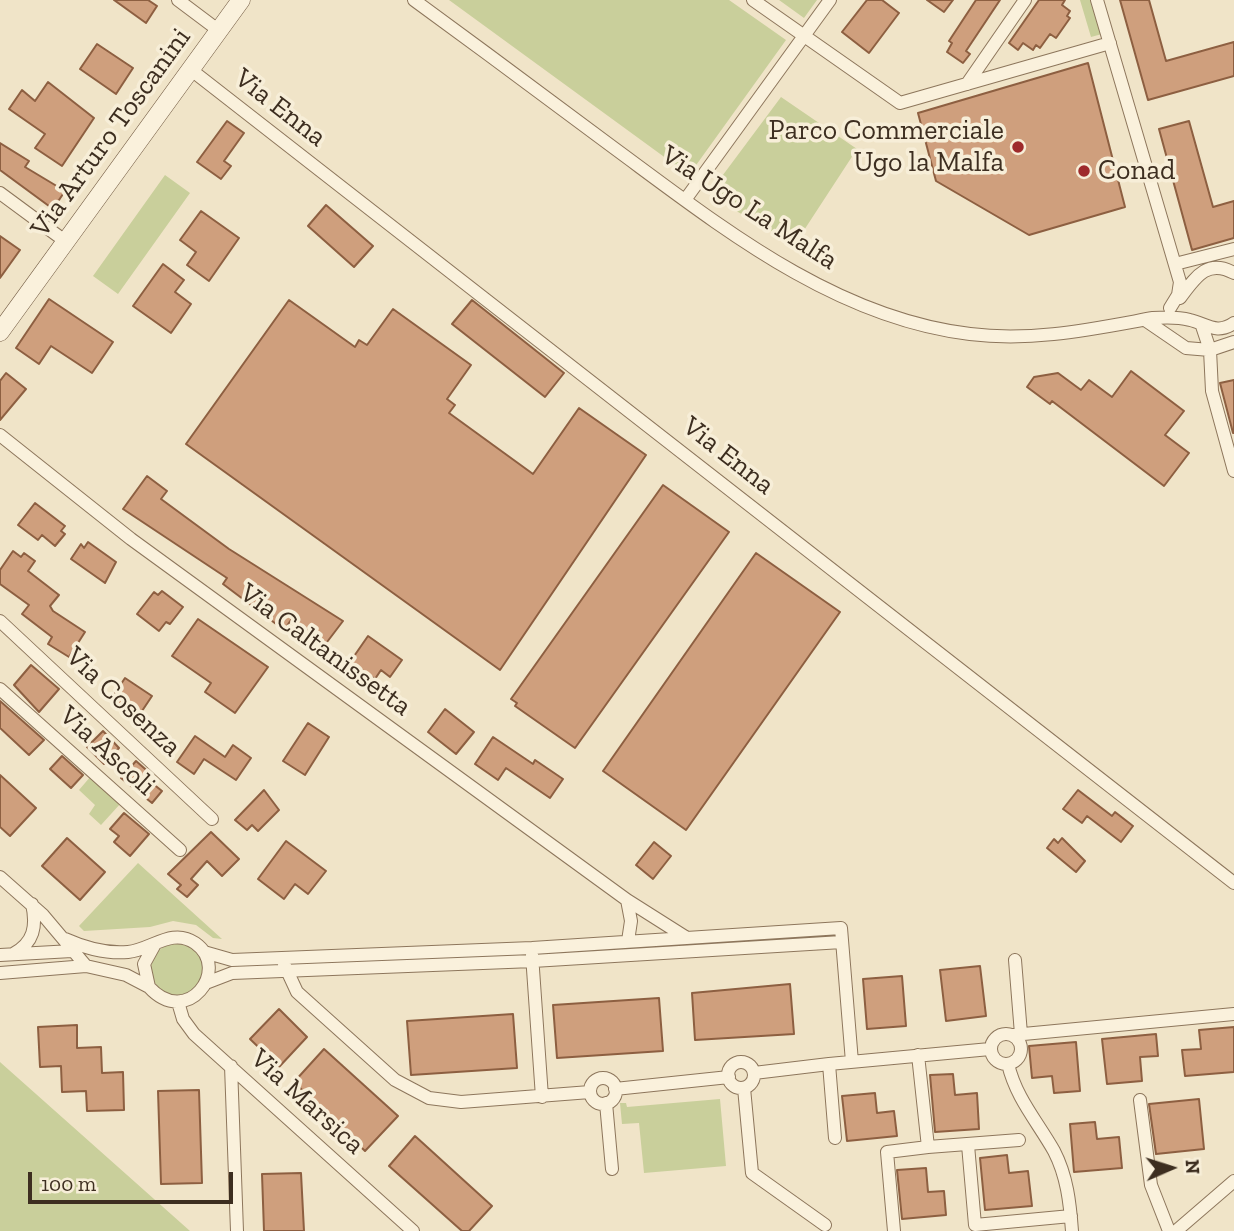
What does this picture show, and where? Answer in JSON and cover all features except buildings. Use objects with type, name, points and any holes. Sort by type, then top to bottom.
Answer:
[{"type":"street","points":[[177,0],[218,30]]},
{"type":"street","name":"Via Arturo Toscanini","points":[[0,332],[241,0]]},
{"type":"street","name":"Via Ugo La Malfa","points":[[414,0],[685,201],[798,275],[901,319],[970,334],[1035,336],[1100,330],[1150,319],[1170,308],[1189,284]]},
{"type":"street","points":[[753,0],[900,103],[1110,43]]},
{"type":"street","points":[[685,201],[830,0]]},
{"type":"street","points":[[967,84],[1025,0]]},
{"type":"street","points":[[1097,0],[1176,268],[1180,289],[1170,308]]},
{"type":"street","name":"Via Enna","points":[[190,69],[1234,883]]},
{"type":"street","points":[[0,193],[65,241]]},
{"type":"street","points":[[1176,268],[1234,249]]},
{"type":"street","points":[[1176,268],[1189,284]]},
{"type":"street","points":[[1234,274],[1217,268],[1207,269],[1189,284],[1186,307],[1199,324],[1210,350],[1212,391],[1234,471]]},
{"type":"street","points":[[1150,319],[1186,348],[1210,350],[1234,342]]},
{"type":"street","name":"Via Ugo La Malfa","points":[[1150,319],[1220,329],[1234,323]]},
{"type":"street","name":"Via Caltanissetta","points":[[0,435],[131,540],[627,900],[687,938]]},
{"type":"street","name":"Via Cosenza","points":[[0,621],[212,819]]},
{"type":"street","name":"Via Ascoli","points":[[0,690],[180,850]]},
{"type":"street","points":[[0,877],[32,904],[86,966]]},
{"type":"street","points":[[627,900],[631,922],[628,941]]},
{"type":"street","points":[[6,955],[27,944],[33,934],[32,904]]},
{"type":"street","points":[[532,954],[628,941],[841,928],[852,1062]]},
{"type":"street","points":[[65,939],[82,947],[126,952],[176,936],[187,938],[204,952],[232,960],[284,964],[842,942]]},
{"type":"street","points":[[149,987],[144,964],[155,944]]},
{"type":"street","points":[[6,955],[72,951]]},
{"type":"street","points":[[0,972],[86,966],[126,975],[149,987],[157,995],[178,1002],[195,996],[206,983],[209,972],[204,952]]},
{"type":"street","points":[[532,954],[542,1097]]},
{"type":"street","points":[[1008,1064],[1020,1054],[1015,961]]},
{"type":"street","points":[[206,983],[226,974],[284,964]]},
{"type":"street","points":[[284,964],[290,983],[305,999],[395,1080],[418,1094],[440,1101],[461,1102],[590,1093]]},
{"type":"street","name":"Via Marsica","points":[[178,1002],[190,1030],[407,1228]]},
{"type":"street","points":[[990,1049],[998,1035],[1234,1014]]},
{"type":"street","points":[[754,1073],[990,1049]]},
{"type":"street","points":[[990,1049],[994,1059],[1008,1064]]},
{"type":"street","points":[[918,1055],[928,1147]]},
{"type":"street","points":[[740,1063],[747,1064],[754,1073],[751,1084],[744,1088],[736,1087],[729,1077],[730,1069],[740,1063]]},
{"type":"street","points":[[1008,1064],[1018,1096],[1058,1161],[1067,1190],[1072,1231]]},
{"type":"street","points":[[829,1065],[835,1138]]},
{"type":"street","points":[[231,1066],[237,1231]]},
{"type":"street","points":[[615,1089],[729,1077]]},
{"type":"street","points":[[590,1093],[592,1084],[601,1078],[609,1080],[615,1089]]},
{"type":"street","points":[[744,1088],[752,1173],[825,1225]]},
{"type":"street","points":[[590,1093],[598,1102],[606,1103],[612,1099],[615,1089]]},
{"type":"street","points":[[1140,1100],[1152,1185],[1169,1231]]},
{"type":"street","points":[[606,1103],[612,1169]]},
{"type":"street","points":[[894,1231],[887,1152],[1019,1140]]},
{"type":"street","points":[[968,1145],[975,1225],[1071,1216]]},
{"type":"street","points":[[1176,1231],[1234,1181]]},
{"type":"green space","points":[[449,0],[729,0],[786,40],[689,175]]},
{"type":"green space","points":[[779,0],[817,0],[804,18]]},
{"type":"green space","points":[[1080,0],[1092,0],[1102,34],[1091,37]]},
{"type":"green space","points":[[781,97],[857,149],[795,244],[738,212],[711,191]]},
{"type":"green space","points":[[165,175],[190,193],[118,294],[93,276]]},
{"type":"green space","points":[[91,776],[121,803],[101,825],[89,814],[95,805],[79,790]]},
{"type":"green space","points":[[138,863],[222,939],[213,938],[196,925],[173,921],[150,927],[84,931],[79,926]]},
{"type":"green space","points":[[177,943],[196,950],[203,969],[196,988],[177,995],[158,988],[151,969],[158,950]]},
{"type":"green space","points":[[0,1062],[190,1231],[0,1231]]},
{"type":"green space","points":[[720,1099],[726,1166],[644,1173],[639,1123],[622,1124],[620,1103],[626,1103],[627,1107]]},
{"type":"place","name":"Parco Commerciale Ugo la Malfa","points":[[1018,147]]},
{"type":"place","name":"Conad","points":[[1084,171]]}]
